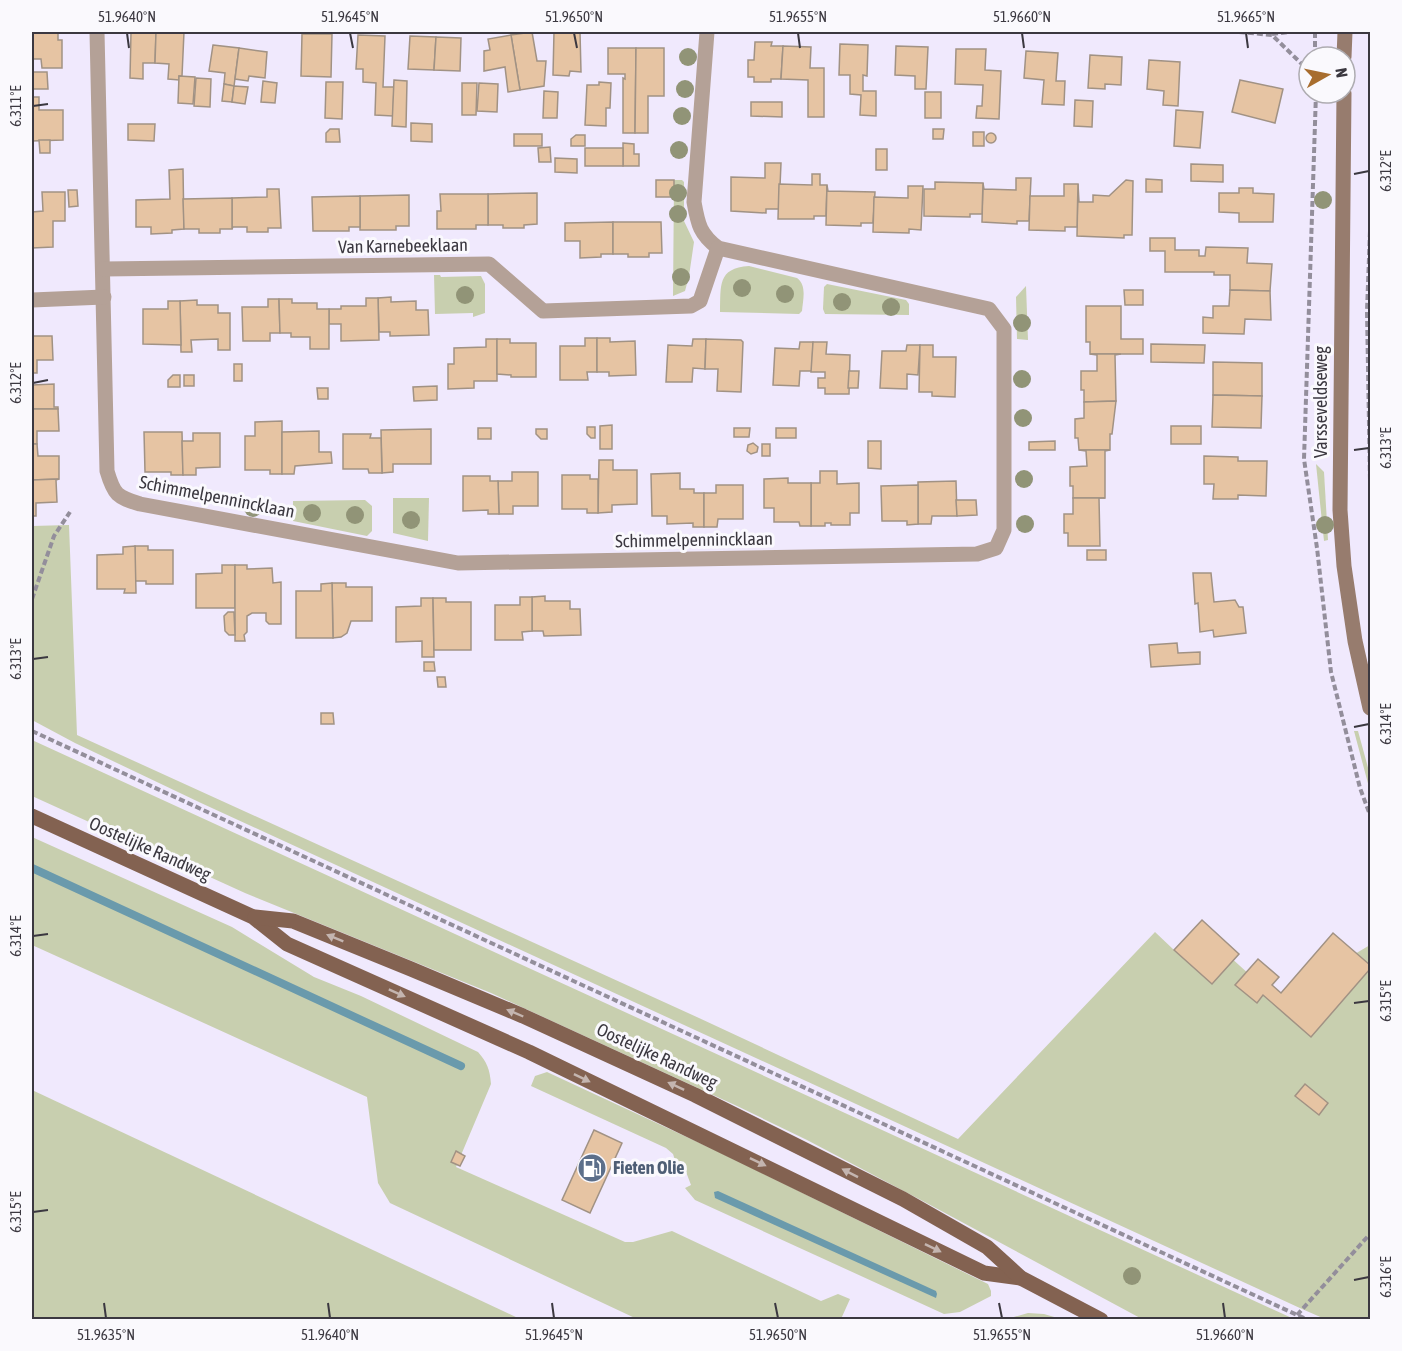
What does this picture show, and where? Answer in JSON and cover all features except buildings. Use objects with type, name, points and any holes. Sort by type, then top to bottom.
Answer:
[{"type":"main road","name":"Varsseveldseweg","points":[[1344,105],[1340,510],[1344,566],[1354,641],[1371,708]]},
{"type":"main road","name":"Oostelijke Randweg","points":[[32,816],[253,917],[288,944],[529,1052],[984,1273],[1021,1278]]},
{"type":"main road","name":"Oostelijke Randweg","points":[[253,917],[293,921],[523,1016],[695,1095],[921,1210],[987,1247],[1021,1278],[1101,1320]]},
{"type":"street","name":"Schimmelpennincklaan","points":[[97,32],[107,471],[112,486],[121,498],[140,504],[458,563],[977,554],[996,548],[1004,530],[1004,329],[989,309],[718,248]]},
{"type":"street","points":[[707,32],[694,202],[697,219],[705,238],[718,248]]},
{"type":"street","name":"Van Karnebeeklaan","points":[[104,269],[489,264],[543,311],[669,307],[692,306],[700,301],[718,248]]},
{"type":"street","points":[[32,300],[104,297]]},
{"type":"path","points":[[1239,32],[1272,35],[1290,32]]},
{"type":"path","points":[[1272,35],[1297,59]]},
{"type":"path","points":[[1316,105],[1304,459],[1331,672],[1359,788],[1371,815]]},
{"type":"path","points":[[1371,231],[1367,311],[1371,480]]},
{"type":"path","points":[[32,599],[54,536],[70,512]]},
{"type":"path","points":[[32,732],[1308,1320]]},
{"type":"path","points":[[1298,1315],[1371,1234]]},
{"type":"green space","points":[[674,180],[684,182],[684,221],[694,242],[685,291],[673,296]]},
{"type":"green space","points":[[749,266],[797,278],[803,289],[802,311],[799,314],[720,312],[721,287],[726,275],[731,270]]},
{"type":"green space","points":[[434,275],[441,277],[481,276],[485,284],[485,313],[473,317],[473,313],[435,314]]},
{"type":"green space","points":[[827,284],[906,300],[909,304],[909,315],[825,314],[823,309],[824,287]]},
{"type":"green space","points":[[1026,286],[1028,340],[1017,339],[1016,297]]},
{"type":"green space","points":[[1316,464],[1324,472],[1328,540],[1324,541]]},
{"type":"green space","points":[[393,498],[429,498],[428,541],[393,533]]},
{"type":"green space","points":[[365,500],[372,506],[372,531],[367,536],[293,521],[293,501]]},
{"type":"green space","points":[[69,525],[77,735],[699,1018],[958,1139],[1155,932],[1174,950],[1218,946],[1292,1013],[1343,961],[1370,945],[1370,1319],[1325,1319],[1302,1309],[201,803],[32,720],[32,526]]},
{"type":"green space","points":[[1354,731],[1358,731],[1370,775],[1370,791]]},
{"type":"green space","points":[[32,740],[1294,1319],[1142,1319],[807,1140],[737,1106],[491,993],[245,893],[32,796]]},
{"type":"green space","points":[[32,837],[232,927],[314,977],[361,996],[478,1052],[488,1067],[491,1084],[456,1167],[625,1242],[633,1242],[672,1231],[821,1301],[838,1294],[850,1299],[841,1319],[637,1319],[390,1203],[378,1183],[367,1097],[32,945]]},
{"type":"green space","points":[[547,1072],[719,1152],[988,1284],[991,1296],[960,1312],[944,1314],[695,1200],[685,1188],[691,1185],[683,1164],[677,1166],[673,1154],[666,1148],[531,1086],[535,1076]]},
{"type":"green space","points":[[32,1090],[520,1319],[32,1319]]},
{"type":"green space","points":[[1028,1313],[1044,1314],[1061,1319],[1007,1319]]},
{"type":"water","points":[[718,1191],[936,1291],[936,1298],[715,1198],[714,1192]]},
{"type":"waterway","points":[[32,868],[461,1066]]},
{"type":"place","name":"Fieten Olie","points":[[592,1168]]}]
